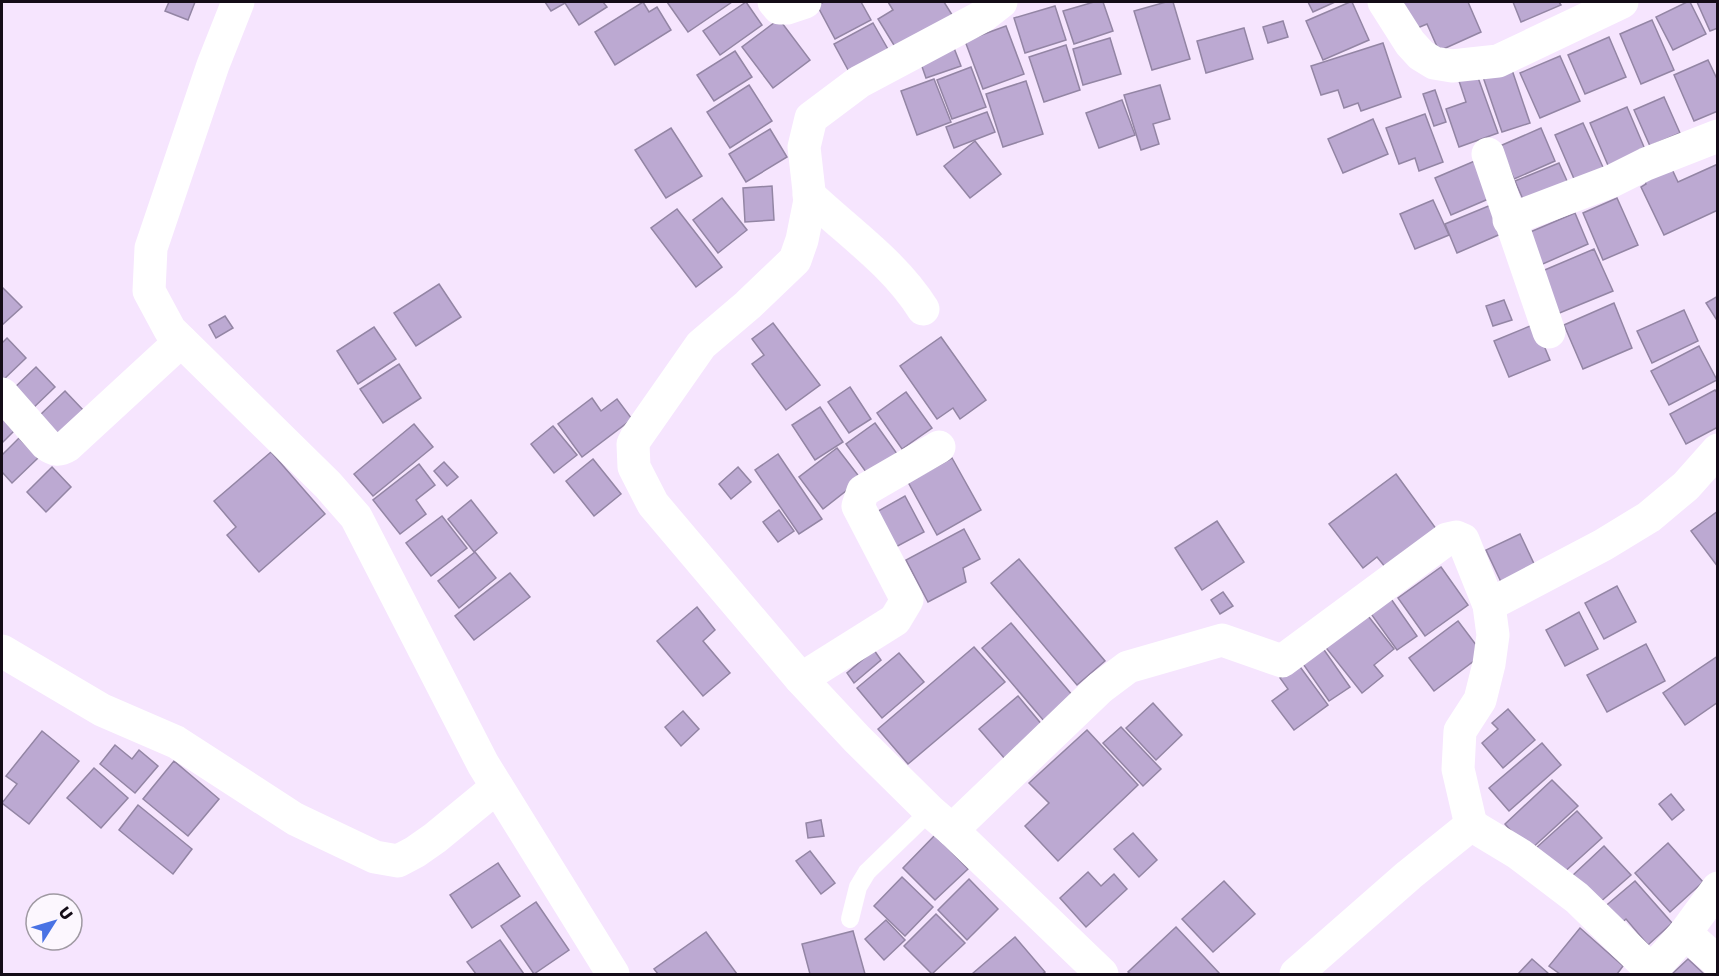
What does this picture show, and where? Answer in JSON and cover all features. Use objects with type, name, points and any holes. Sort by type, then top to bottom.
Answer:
[{"type":"street","points":[[238,2],[213,65],[151,248],[149,291],[170,330],[328,485],[356,517],[483,764],[610,973]]},
{"type":"street","points":[[774,2],[778,8],[787,8],[805,2]]},
{"type":"street","points":[[1001,2],[983,16],[859,82],[811,118],[804,147],[810,200],[802,240],[795,260],[748,305],[701,345],[633,444],[634,467],[653,504],[801,679],[857,740],[1102,975]]},
{"type":"street","points":[[1384,2],[1410,43],[1421,55],[1434,63],[1452,66],[1498,61],[1622,2]]},
{"type":"street","points":[[1509,220],[1612,181],[1646,164],[1718,136]]},
{"type":"street","points":[[1488,154],[1549,332]]},
{"type":"street","points":[[809,195],[880,258],[913,293],[923,309]]},
{"type":"street","points":[[2,394],[46,444],[53,449],[60,450],[181,341]]},
{"type":"street","points":[[801,679],[895,620],[906,600],[858,506],[863,491],[939,447]]},
{"type":"street","points":[[1489,605],[1603,545],[1649,516],[1686,486],[1718,450]]},
{"type":"street","points":[[941,820],[1128,667],[1222,640],[1282,661],[1447,539],[1456,537],[1463,540],[1489,605],[1492,635],[1480,699],[1461,731],[1458,769],[1471,825],[1519,854],[1577,898],[1651,973],[1685,933],[1718,888]]},
{"type":"street","points":[[2,651],[102,710],[176,742],[295,819],[375,857],[398,861],[415,852],[497,787]]},
{"type":"street","points":[[1296,975],[1409,875],[1471,825]]},
{"type":"street","points":[[1685,933],[1718,962]]},
{"type":"lane","points":[[850,919],[858,886],[867,872],[941,820]]},
{"type":"building","points":[[169,2],[195,2],[188,20],[165,11]]},
{"type":"building","points":[[545,2],[603,2],[607,7],[579,25],[565,3],[551,11]]},
{"type":"building","points":[[643,2],[649,12],[657,7],[671,30],[615,65],[595,32]]},
{"type":"building","points":[[667,2],[732,2],[688,32]]},
{"type":"building","points":[[746,2],[762,25],[720,55],[703,31]]},
{"type":"building","points":[[824,2],[861,2],[871,20],[835,39],[817,5]]},
{"type":"building","points":[[888,2],[944,2],[956,21],[900,55],[878,19],[893,10]]},
{"type":"building","points":[[1094,2],[1103,2],[1113,31],[1074,44],[1063,11]]},
{"type":"building","points":[[1173,2],[1190,59],[1152,70],[1134,11]]},
{"type":"building","points":[[1308,2],[1335,2],[1313,12]]},
{"type":"building","points":[[1350,2],[1369,40],[1323,60],[1306,21]]},
{"type":"building","points":[[1403,2],[1468,2],[1481,32],[1439,51],[1427,24],[1415,29]]},
{"type":"building","points":[[1513,2],[1559,2],[1561,5],[1521,22]]},
{"type":"building","points":[[1690,2],[1706,34],[1673,50],[1656,17]]},
{"type":"building","points":[[1697,2],[1718,2],[1718,28],[1710,31]]},
{"type":"building","points":[[1055,6],[1066,40],[1025,53],[1014,18]]},
{"type":"building","points":[[779,19],[810,60],[773,88],[742,47]]},
{"type":"building","points":[[1652,20],[1674,70],[1641,84],[1620,34]]},
{"type":"building","points":[[1283,21],[1288,37],[1268,43],[1263,27]]},
{"type":"building","points":[[873,23],[893,58],[853,79],[834,44]]},
{"type":"building","points":[[1006,26],[1024,74],[983,89],[965,41]]},
{"type":"building","points":[[1244,28],[1253,59],[1206,73],[1197,41]]},
{"type":"building","points":[[1609,37],[1626,77],[1585,94],[1568,55]]},
{"type":"building","points":[[1110,38],[1121,74],[1083,85],[1073,49]]},
{"type":"building","points":[[1383,43],[1401,97],[1361,111],[1358,103],[1344,108],[1338,90],[1321,95],[1311,66]]},
{"type":"building","points":[[1066,45],[1080,90],[1044,102],[1029,57]]},
{"type":"building","points":[[954,48],[961,66],[926,78],[920,61]]},
{"type":"building","points":[[735,51],[752,77],[714,101],[697,75]]},
{"type":"building","points":[[1560,56],[1580,101],[1540,118],[1520,73]]},
{"type":"building","points":[[1708,60],[1718,81],[1718,111],[1694,121],[1674,75]]},
{"type":"building","points":[[971,67],[986,107],[952,119],[937,80]]},
{"type":"building","points":[[1511,67],[1530,123],[1502,132],[1483,77]]},
{"type":"building","points":[[1476,72],[1498,133],[1459,147],[1446,109],[1466,102],[1458,78]]},
{"type":"building","points":[[934,79],[951,122],[917,135],[901,91]]},
{"type":"building","points":[[1026,81],[1043,134],[1003,147],[986,94]]},
{"type":"building","points":[[749,85],[772,121],[730,148],[707,112]]},
{"type":"building","points":[[1160,85],[1170,119],[1153,124],[1159,144],[1141,150],[1124,95]]},
{"type":"building","points":[[1435,90],[1446,122],[1434,126],[1423,94]]},
{"type":"building","points":[[1664,97],[1680,133],[1650,146],[1634,110]]},
{"type":"building","points":[[1122,100],[1135,135],[1099,148],[1086,113]]},
{"type":"building","points":[[1627,107],[1647,154],[1610,170],[1590,123]]},
{"type":"building","points":[[987,112],[995,132],[954,148],[946,127]]},
{"type":"building","points":[[1425,114],[1443,162],[1419,171],[1415,158],[1399,164],[1386,128]]},
{"type":"building","points":[[1373,119],[1388,154],[1343,173],[1328,139]]},
{"type":"building","points":[[1583,123],[1607,176],[1578,188],[1555,135]]},
{"type":"building","points":[[671,128],[702,176],[666,198],[635,150]]},
{"type":"building","points":[[1541,128],[1555,161],[1514,179],[1500,146]]},
{"type":"building","points":[[770,129],[787,157],[746,182],[729,154]]},
{"type":"building","points":[[975,141],[1001,174],[970,198],[944,166]]},
{"type":"building","points":[[1477,160],[1493,197],[1451,215],[1435,178]]},
{"type":"building","points":[[1559,163],[1572,192],[1528,211],[1515,181]]},
{"type":"building","points":[[1718,164],[1718,210],[1664,235],[1641,187],[1646,184],[1643,178],[1670,165],[1678,182]]},
{"type":"building","points":[[772,186],[774,220],[745,222],[743,188]]},
{"type":"building","points":[[722,198],[747,230],[718,253],[693,220]]},
{"type":"building","points":[[1617,198],[1638,245],[1603,260],[1583,213]]},
{"type":"building","points":[[1433,200],[1449,235],[1415,249],[1400,214]]},
{"type":"building","points":[[1491,205],[1503,233],[1457,253],[1445,224]]},
{"type":"building","points":[[677,209],[722,267],[696,287],[651,228]]},
{"type":"building","points":[[1575,213],[1588,244],[1536,267],[1523,235]]},
{"type":"building","points":[[1594,249],[1613,291],[1557,314],[1540,272]]},
{"type":"building","points":[[439,284],[461,317],[416,346],[394,313]]},
{"type":"building","points":[[2,287],[22,307],[2,325]]},
{"type":"building","points":[[1718,296],[1718,322],[1706,303]]},
{"type":"building","points":[[1504,300],[1512,320],[1493,326],[1486,306]]},
{"type":"building","points":[[1614,303],[1632,348],[1583,369],[1564,325]]},
{"type":"building","points":[[1684,310],[1698,341],[1652,363],[1637,331]]},
{"type":"building","points":[[225,316],[233,328],[216,338],[209,325]]},
{"type":"building","points":[[773,323],[820,385],[786,410],[752,364],[764,355],[752,339]]},
{"type":"building","points":[[1535,324],[1550,360],[1509,377],[1494,341]]},
{"type":"building","points":[[374,327],[396,359],[358,384],[337,351]]},
{"type":"building","points":[[941,337],[986,400],[960,419],[953,408],[937,419],[900,366]]},
{"type":"building","points":[[7,338],[26,358],[2,381],[2,343]]},
{"type":"building","points":[[1699,346],[1717,380],[1669,405],[1651,371]]},
{"type":"building","points":[[399,364],[421,398],[383,423],[360,389]]},
{"type":"building","points":[[36,367],[55,387],[29,412],[10,392]]},
{"type":"building","points":[[850,387],[871,419],[849,433],[828,402]]},
{"type":"building","points":[[1715,390],[1718,394],[1718,427],[1686,444],[1670,414]]},
{"type":"building","points":[[65,391],[84,411],[58,436],[39,416]]},
{"type":"building","points":[[906,392],[932,428],[902,449],[877,413]]},
{"type":"building","points":[[592,398],[601,411],[617,399],[632,419],[582,457],[558,424]]},
{"type":"building","points":[[820,407],[843,442],[815,460],[792,425]]},
{"type":"building","points":[[2,408],[19,426],[2,443]]},
{"type":"building","points":[[875,423],[900,458],[871,479],[846,444]]},
{"type":"building","points":[[414,424],[433,447],[373,496],[354,474]]},
{"type":"building","points":[[553,426],[577,455],[554,473],[531,444]]},
{"type":"building","points":[[19,438],[38,458],[12,483],[2,472],[2,455]]},
{"type":"building","points":[[837,448],[861,479],[823,509],[799,477]]},
{"type":"building","points":[[271,452],[325,514],[259,572],[227,535],[236,527],[214,501]]},
{"type":"building","points":[[778,454],[822,519],[799,534],[755,470]]},
{"type":"building","points":[[952,458],[981,510],[937,535],[908,482]]},
{"type":"building","points":[[593,459],[621,494],[594,516],[566,481]]},
{"type":"building","points":[[444,462],[458,477],[447,486],[434,471]]},
{"type":"building","points":[[419,464],[435,485],[416,500],[426,514],[400,534],[373,500]]},
{"type":"building","points":[[52,467],[71,487],[46,512],[27,492]]},
{"type":"building","points":[[738,467],[751,482],[731,499],[719,484]]},
{"type":"building","points":[[1396,474],[1437,530],[1386,568],[1377,557],[1363,568],[1329,524]]},
{"type":"building","points":[[905,496],[924,532],[892,549],[873,514]]},
{"type":"building","points":[[471,500],[497,533],[474,552],[448,519]]},
{"type":"building","points":[[779,510],[794,531],[778,542],[763,522]]},
{"type":"building","points":[[1718,511],[1718,567],[1691,531]]},
{"type":"building","points":[[442,516],[467,548],[431,576],[406,543]]},
{"type":"building","points":[[1217,521],[1244,562],[1202,590],[1175,548]]},
{"type":"building","points":[[964,529],[980,559],[963,568],[966,582],[928,602],[906,560]]},
{"type":"building","points":[[1520,534],[1536,568],[1502,584],[1486,550]]},
{"type":"building","points":[[475,552],[496,578],[459,608],[438,581]]},
{"type":"building","points":[[1019,559],[1105,661],[1077,685],[991,583]]},
{"type":"building","points":[[1441,567],[1468,605],[1425,636],[1398,598]]},
{"type":"building","points":[[510,573],[530,597],[474,640],[455,616]]},
{"type":"building","points":[[1617,586],[1636,622],[1604,639],[1585,603]]},
{"type":"building","points":[[1223,592],[1233,606],[1220,614],[1211,600]]},
{"type":"building","points":[[1389,596],[1417,636],[1397,650],[1369,611]]},
{"type":"building","points":[[697,607],[715,630],[703,641],[730,673],[703,696],[657,641]]},
{"type":"building","points":[[1365,612],[1394,649],[1374,665],[1383,676],[1362,693],[1323,644]]},
{"type":"building","points":[[1579,612],[1598,649],[1565,666],[1546,630]]},
{"type":"building","points":[[1458,621],[1483,654],[1434,691],[1409,658]]},
{"type":"building","points":[[1011,623],[1073,696],[1044,721],[982,648]]},
{"type":"building","points":[[1646,644],[1665,681],[1607,712],[1587,675]]},
{"type":"building","points":[[974,647],[1005,682],[908,764],[878,729]]},
{"type":"building","points":[[1322,647],[1350,687],[1329,701],[1301,661]]},
{"type":"building","points":[[874,650],[881,660],[854,683],[847,673]]},
{"type":"building","points":[[899,653],[924,682],[882,718],[857,688]]},
{"type":"building","points":[[1718,656],[1718,702],[1685,725],[1663,693]]},
{"type":"building","points":[[1298,664],[1328,705],[1294,730],[1272,701],[1288,689],[1280,678]]},
{"type":"building","points":[[1018,696],[1043,726],[1005,759],[979,729]]},
{"type":"building","points":[[1153,703],[1182,735],[1156,760],[1126,728]]},
{"type":"building","points":[[1508,709],[1535,740],[1503,768],[1482,743],[1498,729],[1492,723]]},
{"type":"building","points":[[683,711],[699,729],[681,746],[665,727]]},
{"type":"building","points":[[1121,727],[1161,769],[1143,786],[1103,743]]},
{"type":"building","points":[[1087,730],[1138,785],[1058,861],[1025,826],[1049,803],[1029,783]]},
{"type":"building","points":[[42,731],[79,761],[29,824],[2,803],[17,784],[6,776]]},
{"type":"building","points":[[1542,743],[1561,765],[1509,811],[1489,788]]},
{"type":"building","points":[[115,745],[132,759],[139,750],[158,766],[135,793],[100,764]]},
{"type":"building","points":[[174,761],[219,799],[188,836],[143,799]]},
{"type":"building","points":[[94,768],[128,798],[101,828],[67,798]]},
{"type":"building","points":[[1552,780],[1578,806],[1529,851],[1505,824]]},
{"type":"building","points":[[1671,794],[1684,810],[1672,820],[1659,804]]},
{"type":"building","points":[[138,805],[192,849],[173,874],[119,830]]},
{"type":"building","points":[[1577,811],[1602,838],[1560,876],[1536,848]]},
{"type":"building","points":[[821,820],[824,836],[808,838],[806,823]]},
{"type":"building","points":[[1133,833],[1157,860],[1139,877],[1114,849]]},
{"type":"building","points":[[935,835],[968,869],[935,900],[903,868]]},
{"type":"building","points":[[1668,843],[1703,882],[1670,912],[1635,873]]},
{"type":"building","points":[[1604,846],[1631,875],[1598,904],[1572,876]]},
{"type":"building","points":[[810,851],[835,883],[821,894],[796,861]]},
{"type":"building","points":[[498,863],[520,896],[472,928],[450,895]]},
{"type":"building","points":[[1088,872],[1101,886],[1114,874],[1127,889],[1086,927],[1060,898]]},
{"type":"building","points":[[902,877],[933,907],[905,936],[874,906]]},
{"type":"building","points":[[969,879],[998,909],[967,940],[938,910]]},
{"type":"building","points":[[1224,881],[1255,914],[1213,952],[1182,919]]},
{"type":"building","points":[[1635,881],[1672,923],[1648,945],[1626,919],[1617,927],[1602,909]]},
{"type":"building","points":[[536,902],[569,950],[534,974],[501,926]]},
{"type":"building","points":[[936,914],[965,943],[932,974],[904,946]]},
{"type":"building","points":[[886,920],[905,940],[884,960],[865,939]]},
{"type":"building","points":[[1176,927],[1220,974],[1131,974],[1128,972]]},
{"type":"building","points":[[1580,928],[1623,966],[1617,974],[1560,974],[1549,966]]},
{"type":"building","points":[[853,931],[865,974],[810,974],[802,944]]},
{"type":"building","points":[[706,932],[737,974],[658,974],[654,969]]},
{"type":"building","points":[[1015,937],[1045,972],[1042,974],[972,974]]},
{"type":"building","points":[[500,940],[524,974],[476,974],[467,962]]},
{"type":"building","points":[[1532,959],[1549,974],[1518,974]]},
{"type":"building","points":[[1688,959],[1704,974],[1672,974]]}]
